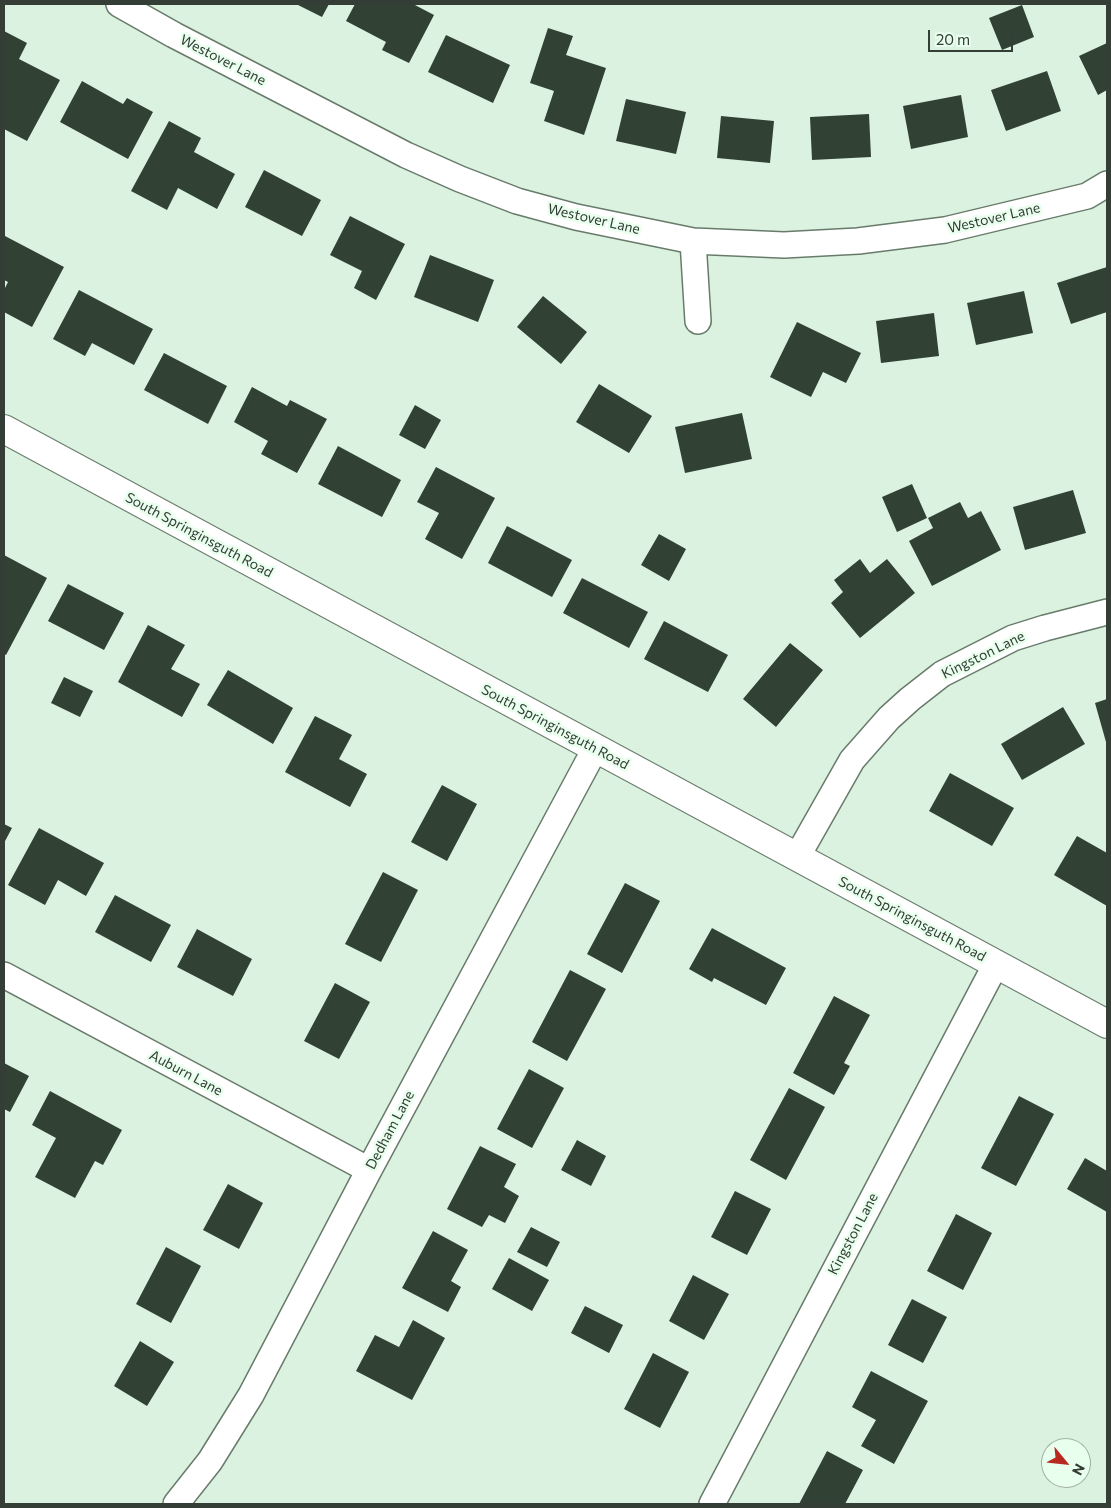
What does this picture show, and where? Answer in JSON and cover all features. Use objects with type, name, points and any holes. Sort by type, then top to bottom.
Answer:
[{"type":"street","name":"Westover Lane","points":[[120,4],[174,35],[406,156],[460,179],[517,201],[576,216],[693,241],[784,245],[858,241],[945,230],[1088,196],[1107,184]]},
{"type":"street","points":[[693,241],[698,321]]},
{"type":"street","name":"South Springinsguth Road","points":[[4,430],[1107,1024]]},
{"type":"street","name":"Kingston Lane","points":[[797,857],[852,760],[890,718],[942,674],[1013,638],[1107,612]]},
{"type":"street","name":"Dedham Lane","points":[[176,1504],[210,1461],[251,1395],[368,1170],[595,749]]},
{"type":"street","name":"Kingston Lane","points":[[712,1504],[996,964]]},
{"type":"street","name":"Auburn Lane","points":[[4,975],[368,1170]]},
{"type":"building","points":[[296,4],[329,4],[322,17]]},
{"type":"building","points":[[355,4],[413,4],[434,15],[409,63],[382,50],[386,42],[346,21]]},
{"type":"building","points":[[1022,5],[1034,37],[1002,50],[989,18]]},
{"type":"building","points":[[548,28],[573,36],[566,55],[606,68],[584,135],[544,121],[554,91],[530,83]]},
{"type":"building","points":[[4,31],[27,43],[19,59],[60,80],[27,141],[4,129]]},
{"type":"building","points":[[446,35],[510,65],[493,103],[428,72]]},
{"type":"building","points":[[1107,43],[1107,90],[1098,95],[1079,56]]},
{"type":"building","points":[[1047,71],[1061,111],[1006,131],[991,90]]},
{"type":"building","points":[[82,81],[123,104],[127,98],[153,112],[128,159],[60,122]]},
{"type":"building","points":[[961,95],[968,137],[911,149],[903,106]]},
{"type":"building","points":[[626,99],[686,112],[676,154],[616,141]]},
{"type":"building","points":[[869,114],[871,157],[812,160],[810,117]]},
{"type":"building","points":[[721,116],[774,121],[770,163],[717,158]]},
{"type":"building","points":[[169,121],[201,138],[194,152],[235,174],[217,209],[178,188],[167,210],[131,191]]},
{"type":"building","points":[[264,170],[321,200],[302,236],[245,207]]},
{"type":"building","points":[[350,216],[405,244],[376,300],[354,288],[362,271],[330,255]]},
{"type":"building","points":[[5,236],[64,267],[32,327],[4,312],[4,290],[8,282],[4,280]]},
{"type":"building","points":[[430,255],[494,280],[478,322],[414,297]]},
{"type":"building","points":[[1107,267],[1107,312],[1071,324],[1057,283]]},
{"type":"building","points":[[79,290],[153,329],[134,365],[92,343],[85,356],[53,339]]},
{"type":"building","points":[[1024,291],[1033,333],[976,345],[967,303]]},
{"type":"building","points":[[543,296],[587,332],[561,364],[517,327]]},
{"type":"building","points":[[934,313],[939,356],[881,363],[876,321]]},
{"type":"building","points":[[797,322],[861,353],[846,383],[823,372],[811,397],[770,377]]},
{"type":"building","points":[[164,353],[227,386],[208,424],[144,390]]},
{"type":"building","points":[[599,384],[652,416],[629,453],[576,422]]},
{"type":"building","points":[[252,387],[287,406],[290,400],[327,419],[297,473],[261,454],[268,441],[234,422]]},
{"type":"building","points":[[415,405],[441,420],[425,449],[399,435]]},
{"type":"building","points":[[742,413],[752,459],[685,473],[675,427]]},
{"type":"building","points":[[338,446],[401,480],[382,517],[318,484]]},
{"type":"building","points":[[436,467],[495,498],[462,559],[425,539],[439,513],[417,502]]},
{"type":"building","points":[[912,484],[927,518],[897,532],[882,497]]},
{"type":"building","points":[[1073,490],[1086,533],[1025,550],[1013,507]]},
{"type":"building","points":[[960,502],[968,518],[981,511],[1001,550],[932,586],[909,541],[933,528],[928,518]]},
{"type":"building","points":[[507,526],[572,560],[552,597],[488,563]]},
{"type":"building","points":[[659,534],[686,549],[669,581],[641,565]]},
{"type":"building","points":[[4,555],[47,578],[6,655],[4,654]]},
{"type":"building","points":[[860,559],[870,573],[887,559],[915,593],[860,638],[831,603],[843,592],[834,580]]},
{"type":"building","points":[[582,578],[648,612],[629,648],[563,613]]},
{"type":"building","points":[[68,584],[124,613],[104,650],[48,621]]},
{"type":"building","points":[[664,621],[728,655],[708,692],[644,659]]},
{"type":"building","points":[[148,625],[185,645],[171,669],[200,684],[182,717],[118,682]]},
{"type":"building","points":[[790,643],[823,670],[776,727],[743,699]]},
{"type":"building","points":[[228,670],[293,708],[273,744],[207,705]]},
{"type":"building","points":[[64,677],[93,691],[80,717],[51,703]]},
{"type":"building","points":[[1107,699],[1107,742],[1106,742],[1095,703]]},
{"type":"building","points":[[1063,707],[1085,744],[1022,780],[1001,744]]},
{"type":"building","points":[[315,716],[352,735],[339,759],[367,774],[350,807],[285,772]]},
{"type":"building","points":[[950,773],[1014,808],[992,846],[929,811]]},
{"type":"building","points":[[442,785],[477,804],[447,861],[411,842]]},
{"type":"building","points":[[4,824],[12,828],[4,843]]},
{"type":"building","points":[[39,828],[104,863],[86,896],[58,880],[45,905],[8,885]]},
{"type":"building","points":[[1077,836],[1107,853],[1107,906],[1054,875]]},
{"type":"building","points":[[383,872],[418,890],[381,962],[345,944]]},
{"type":"building","points":[[625,883],[660,901],[622,973],[587,954]]},
{"type":"building","points":[[115,895],[171,925],[151,962],[95,932]]},
{"type":"building","points":[[712,928],[786,968],[766,1005],[714,978],[712,982],[689,969]]},
{"type":"building","points":[[197,929],[252,959],[233,996],[177,967]]},
{"type":"building","points":[[570,970],[606,989],[567,1061],[532,1042]]},
{"type":"building","points":[[335,983],[370,1002],[339,1059],[304,1041]]},
{"type":"building","points":[[834,996],[870,1015],[844,1063],[850,1066],[834,1095],[793,1073]]},
{"type":"building","points":[[4,1063],[29,1076],[10,1112],[4,1109]]},
{"type":"building","points":[[529,1069],[564,1088],[532,1148],[497,1129]]},
{"type":"building","points":[[789,1088],[825,1107],[786,1180],[750,1160]]},
{"type":"building","points":[[50,1091],[122,1130],[103,1165],[95,1161],[75,1198],[35,1177],[56,1138],[32,1125]]},
{"type":"building","points":[[1019,1096],[1054,1114],[1016,1186],[981,1168]]},
{"type":"building","points":[[577,1140],[606,1156],[591,1186],[561,1170]]},
{"type":"building","points":[[480,1146],[516,1164],[504,1187],[519,1196],[505,1223],[489,1215],[482,1227],[447,1209]]},
{"type":"building","points":[[1085,1158],[1107,1171],[1107,1212],[1067,1189]]},
{"type":"building","points":[[228,1184],[263,1203],[239,1249],[203,1230]]},
{"type":"building","points":[[735,1191],[771,1209],[747,1255],[711,1237]]},
{"type":"building","points":[[956,1214],[992,1233],[963,1290],[927,1271]]},
{"type":"building","points":[[531,1227],[560,1242],[547,1267],[517,1252]]},
{"type":"building","points":[[433,1231],[468,1250],[451,1281],[461,1287],[448,1312],[402,1288]]},
{"type":"building","points":[[166,1247],[201,1266],[171,1323],[136,1304]]},
{"type":"building","points":[[509,1258],[549,1280],[532,1311],[492,1289]]},
{"type":"building","points":[[693,1275],[729,1294],[704,1340],[669,1321]]},
{"type":"building","points":[[912,1299],[947,1317],[923,1363],[888,1345]]},
{"type":"building","points":[[585,1306],[623,1325],[609,1353],[571,1333]]},
{"type":"building","points":[[413,1320],[445,1338],[412,1400],[356,1371],[375,1335],[399,1347]]},
{"type":"building","points":[[140,1341],[174,1362],[147,1406],[114,1386]]},
{"type":"building","points":[[653,1353],[689,1372],[660,1428],[624,1409]]},
{"type":"building","points":[[871,1371],[928,1401],[894,1464],[861,1446],[876,1420],[852,1407]]},
{"type":"building","points":[[827,1451],[863,1470],[845,1504],[799,1504]]}]
